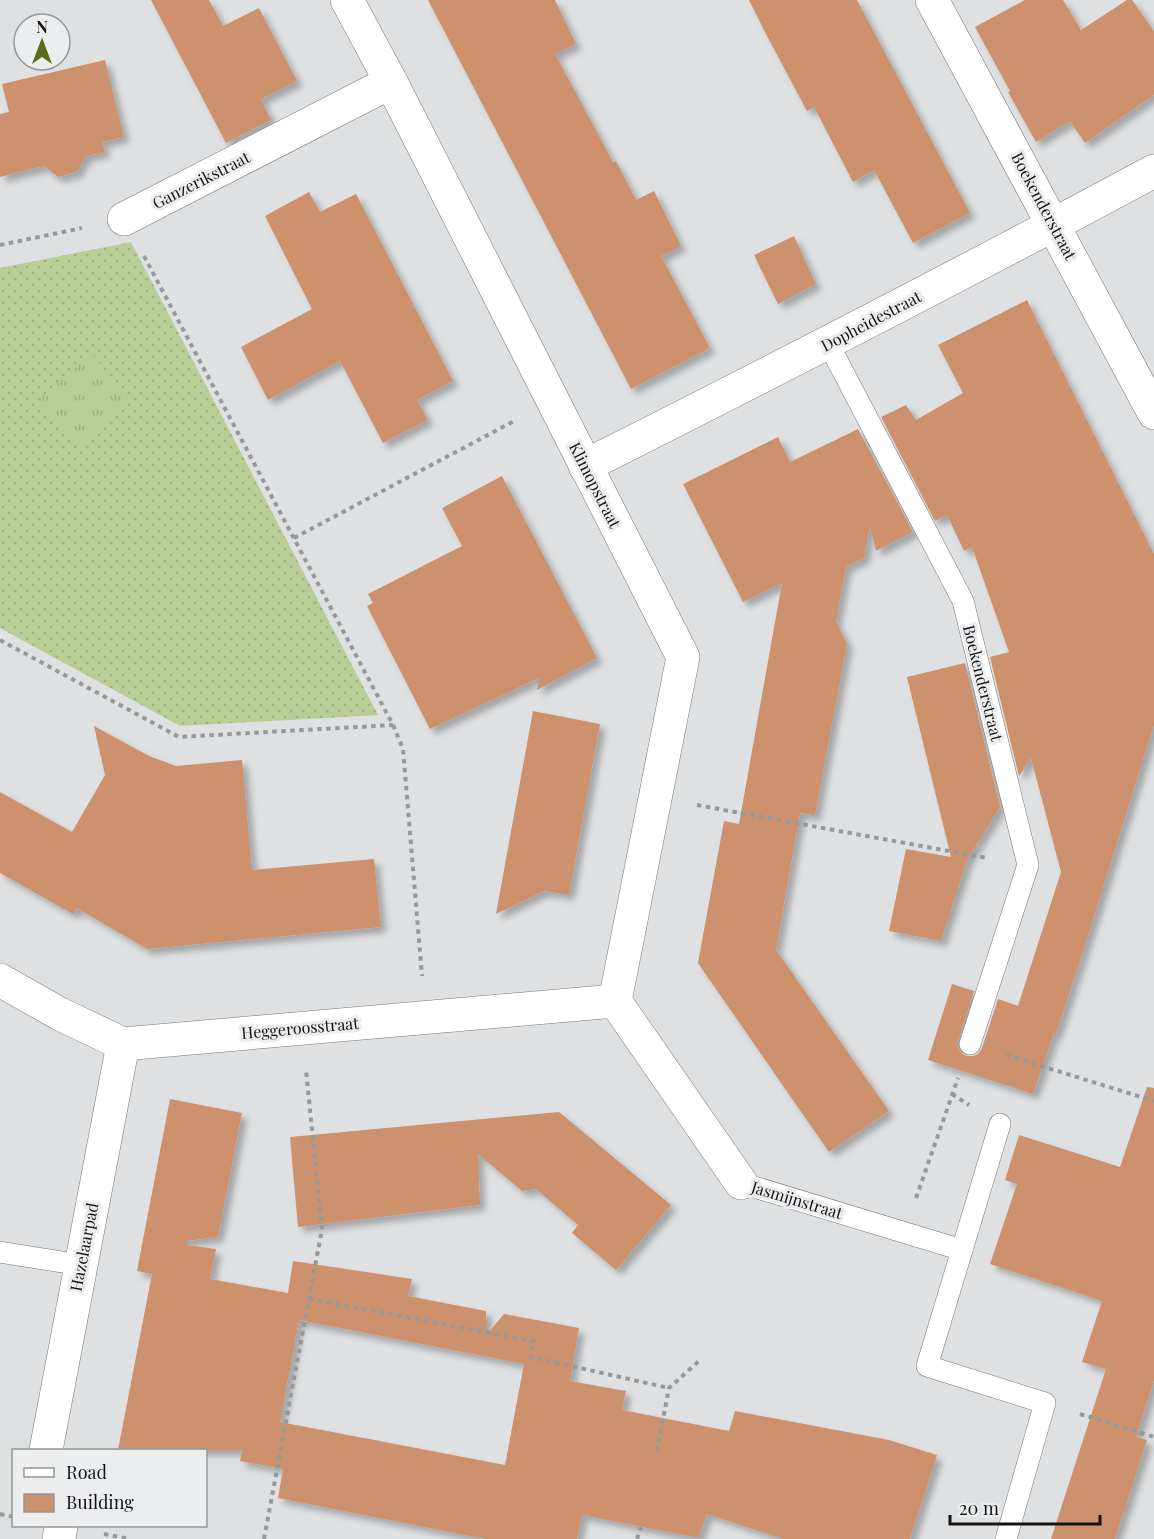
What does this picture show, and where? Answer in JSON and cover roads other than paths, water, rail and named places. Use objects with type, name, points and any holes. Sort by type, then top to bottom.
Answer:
[{"type":"street","name":"Klimopstraat","points":[[347,0],[391,82],[683,657],[615,1001]]},
{"type":"street","name":"Boekenderstraat","points":[[933,0],[1154,413]]},
{"type":"street","name":"Ganzerikstraat","points":[[124,219],[391,82]]},
{"type":"street","name":"Dopheidestraat","points":[[585,466],[828,343],[1154,171]]},
{"type":"street","points":[[0,980],[60,1014],[123,1044]]},
{"type":"street","name":"Heggeroosstraat","points":[[123,1044],[615,1001]]},
{"type":"street","name":"Jasmijnstraat","points":[[615,1001],[741,1183]]},
{"type":"street","name":"Hazelaarpad","points":[[46,1449],[123,1044]]},
{"type":"lane","name":"Boekenderstraat","points":[[828,343],[963,601],[1028,865],[970,1044]]},
{"type":"lane","points":[[1000,1124],[927,1366],[1045,1404],[1006,1539]]},
{"type":"lane","name":"Jasmijnstraat","points":[[741,1183],[962,1250]]},
{"type":"lane","points":[[0,1252],[81,1265]]}]
